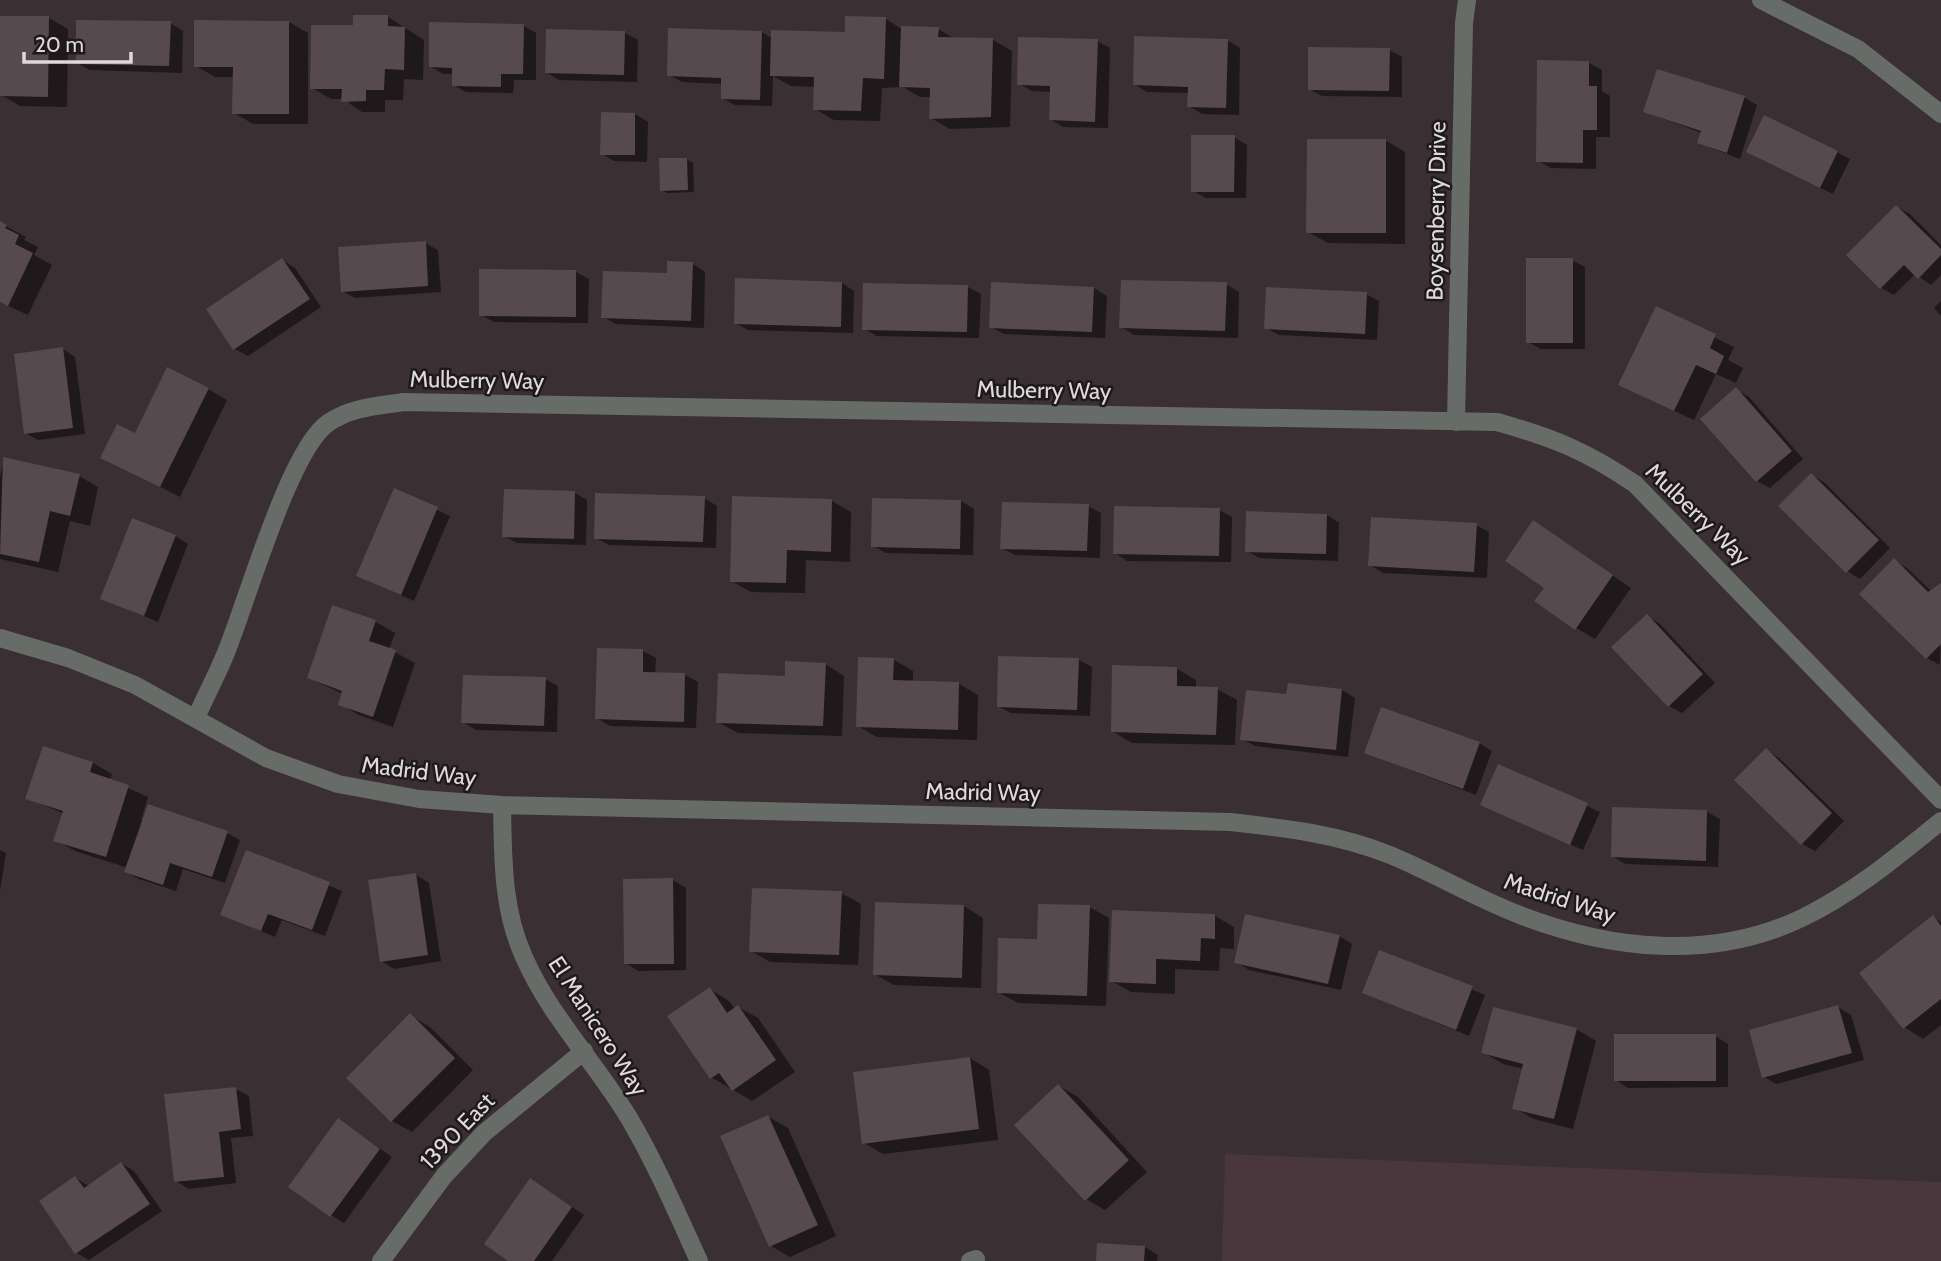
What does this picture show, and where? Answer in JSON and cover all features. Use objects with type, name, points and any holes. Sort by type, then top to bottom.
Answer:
[{"type":"street","name":"Boysenberry Drive","points":[[1456,422],[1464,23],[1467,0]]},
{"type":"street","points":[[1761,0],[1858,48],[1941,114]]},
{"type":"street","name":"Mulberry Way","points":[[196,718],[225,656],[287,487],[305,449],[326,424],[354,409],[404,402],[1497,422],[1546,436],[1592,455],[1635,484],[1941,800]]},
{"type":"street","name":"Madrid Way","points":[[0,638],[68,658],[135,685],[266,758],[338,784],[418,799],[502,805],[1230,822],[1311,830],[1389,854],[1518,914],[1614,943],[1677,948],[1739,941],[1801,919],[1857,888],[1941,821]]},
{"type":"street","name":"El Manicero Way","points":[[502,805],[503,865],[509,910],[523,957],[551,1005],[628,1117],[699,1261]]},
{"type":"street","name":"1390 East","points":[[381,1261],[444,1176],[484,1133],[584,1051]]},
{"type":"shaded area","points":[[1225,1154],[1941,1182],[1941,1261],[1222,1261]]},
{"type":"building","points":[[353,15],[388,15],[388,26],[405,27],[404,70],[385,69],[384,90],[366,90],[366,101],[341,102],[342,89],[310,89],[311,25],[353,25]]},
{"type":"building","points":[[0,16],[49,16],[48,97],[0,96]]},
{"type":"building","points":[[845,16],[886,17],[884,79],[863,78],[861,111],[813,110],[814,77],[770,76],[771,30],[845,32]]},
{"type":"building","points":[[76,20],[171,21],[169,66],[76,64]]},
{"type":"building","points":[[194,20],[289,21],[289,114],[232,114],[233,67],[194,67]]},
{"type":"building","points":[[429,22],[524,24],[523,74],[501,74],[501,87],[452,86],[452,68],[429,67]]},
{"type":"building","points":[[901,26],[939,27],[938,37],[993,38],[991,117],[929,119],[930,88],[899,87]]},
{"type":"building","points":[[668,28],[762,31],[760,100],[721,99],[721,78],[667,76]]},
{"type":"building","points":[[546,29],[625,31],[624,75],[545,73]]},
{"type":"building","points":[[1134,36],[1228,39],[1226,108],[1187,107],[1188,87],[1133,85]]},
{"type":"building","points":[[1018,37],[1098,39],[1095,122],[1049,120],[1050,86],[1017,85]]},
{"type":"building","points":[[1308,47],[1390,48],[1389,91],[1308,90]]},
{"type":"building","points":[[1537,60],[1589,61],[1589,86],[1597,86],[1597,130],[1583,130],[1583,163],[1536,162]]},
{"type":"building","points":[[1657,69],[1745,96],[1727,153],[1697,143],[1701,131],[1643,112]]},
{"type":"building","points":[[601,112],[635,113],[635,155],[600,155]]},
{"type":"building","points":[[1764,115],[1838,151],[1820,188],[1746,152]]},
{"type":"building","points":[[1191,135],[1235,135],[1234,192],[1191,192]]},
{"type":"building","points":[[1307,139],[1386,139],[1386,233],[1306,233]]},
{"type":"building","points":[[659,158],[687,158],[688,190],[660,191]]},
{"type":"building","points":[[1896,205],[1941,249],[1941,255],[1918,279],[1904,265],[1880,289],[1846,255]]},
{"type":"building","points":[[0,221],[7,225],[5,228],[19,235],[15,244],[33,253],[8,306],[0,302]]},
{"type":"building","points":[[426,241],[428,286],[341,292],[338,247]]},
{"type":"building","points":[[282,258],[310,299],[233,350],[206,309]]},
{"type":"building","points":[[1526,258],[1573,258],[1573,343],[1526,343]]},
{"type":"building","points":[[667,261],[693,262],[691,321],[601,318],[603,271],[667,273]]},
{"type":"building","points":[[479,269],[576,270],[576,317],[479,316]]},
{"type":"building","points":[[735,278],[842,282],[841,327],[734,324]]},
{"type":"building","points":[[1121,280],[1227,282],[1225,331],[1119,328]]},
{"type":"building","points":[[991,282],[1094,287],[1092,332],[989,328]]},
{"type":"building","points":[[863,283],[968,285],[967,332],[862,330]]},
{"type":"building","points":[[1266,287],[1367,292],[1365,334],[1264,329]]},
{"type":"building","points":[[1656,306],[1716,334],[1710,348],[1724,356],[1716,374],[1696,365],[1674,411],[1618,385]]},
{"type":"building","points":[[63,347],[73,428],[24,434],[14,354]]},
{"type":"building","points":[[167,367],[209,388],[160,487],[100,458],[117,424],[135,433]]},
{"type":"building","points":[[1736,387],[1792,451],[1756,482],[1700,419]]},
{"type":"building","points":[[3,457],[80,474],[70,516],[50,511],[39,562],[0,554]]},
{"type":"building","points":[[1811,473],[1879,540],[1846,573],[1778,506]]},
{"type":"building","points":[[394,488],[438,507],[401,595],[356,576]]},
{"type":"building","points":[[504,489],[575,491],[574,539],[502,537]]},
{"type":"building","points":[[595,493],[705,496],[703,542],[594,539]]},
{"type":"building","points":[[732,496],[832,499],[831,552],[787,550],[786,583],[730,582]]},
{"type":"building","points":[[872,498],[961,500],[960,549],[871,547]]},
{"type":"building","points":[[1002,502],[1089,504],[1087,551],[1000,549]]},
{"type":"building","points":[[1114,506],[1220,508],[1219,556],[1113,554]]},
{"type":"building","points":[[1246,511],[1327,514],[1326,554],[1245,552]]},
{"type":"building","points":[[1371,517],[1477,523],[1474,572],[1368,566]]},
{"type":"building","points":[[132,518],[176,535],[144,616],[100,599]]},
{"type":"building","points":[[1533,520],[1613,575],[1575,630],[1534,601],[1544,588],[1505,561]]},
{"type":"building","points":[[1894,558],[1928,592],[1941,583],[1941,644],[1926,659],[1859,594]]},
{"type":"building","points":[[332,605],[376,620],[369,641],[396,650],[373,717],[338,705],[342,691],[307,678]]},
{"type":"building","points":[[1647,614],[1703,674],[1668,707],[1611,647]]},
{"type":"building","points":[[597,648],[643,649],[643,672],[685,673],[684,722],[595,719]]},
{"type":"building","points":[[998,656],[1079,658],[1077,710],[997,707]]},
{"type":"building","points":[[858,657],[894,658],[893,680],[959,682],[958,730],[856,727]]},
{"type":"building","points":[[785,661],[826,663],[823,726],[716,723],[718,673],[785,676]]},
{"type":"building","points":[[1112,665],[1177,667],[1177,686],[1218,687],[1216,735],[1111,732]]},
{"type":"building","points":[[463,675],[546,677],[544,726],[461,723]]},
{"type":"building","points":[[1288,683],[1342,689],[1336,750],[1240,740],[1246,690],[1286,694]]},
{"type":"building","points":[[1381,707],[1480,742],[1463,789],[1364,753]]},
{"type":"building","points":[[43,746],[93,762],[90,772],[129,785],[106,857],[53,841],[63,811],[25,799]]},
{"type":"building","points":[[1766,748],[1832,813],[1801,845],[1734,780]]},
{"type":"building","points":[[1498,764],[1588,803],[1570,845],[1480,805]]},
{"type":"building","points":[[148,804],[228,831],[212,877],[170,863],[163,885],[124,872]]},
{"type":"building","points":[[1612,807],[1707,810],[1706,861],[1611,857]]},
{"type":"building","points":[[246,850],[330,882],[312,930],[268,914],[261,931],[220,915]]},
{"type":"building","points":[[416,873],[428,955],[380,962],[368,880]]},
{"type":"building","points":[[673,878],[674,964],[624,964],[623,879]]},
{"type":"building","points":[[752,888],[842,891],[839,955],[749,952]]},
{"type":"building","points":[[875,902],[964,905],[962,978],[873,975]]},
{"type":"building","points":[[1038,904],[1090,905],[1087,996],[997,993],[998,938],[1037,939]]},
{"type":"building","points":[[1112,910],[1215,914],[1215,939],[1201,938],[1200,961],[1156,959],[1156,984],[1109,982]]},
{"type":"building","points":[[1245,914],[1340,935],[1328,984],[1234,963]]},
{"type":"building","points":[[1933,915],[1941,926],[1941,999],[1903,1029],[1859,973]]},
{"type":"building","points":[[1379,950],[1473,986],[1456,1030],[1362,993]]},
{"type":"building","points":[[710,987],[727,1013],[738,1005],[776,1060],[732,1091],[719,1073],[710,1079],[667,1016]]},
{"type":"building","points":[[1838,1005],[1852,1053],[1762,1078],[1749,1030]]},
{"type":"building","points":[[1493,1007],[1577,1028],[1554,1119],[1512,1109],[1523,1064],[1481,1053]]},
{"type":"building","points":[[410,1013],[455,1058],[391,1122],[346,1078]]},
{"type":"building","points":[[1614,1034],[1716,1034],[1716,1081],[1614,1081]]},
{"type":"building","points":[[970,1057],[979,1129],[862,1144],[853,1072]]},
{"type":"building","points":[[1058,1084],[1129,1160],[1085,1201],[1014,1125]]},
{"type":"building","points":[[236,1087],[241,1129],[219,1132],[224,1177],[174,1182],[164,1094]]},
{"type":"building","points":[[768,1115],[818,1225],[769,1247],[720,1136]]},
{"type":"building","points":[[338,1118],[380,1149],[330,1217],[288,1187]]},
{"type":"building","points":[[121,1162],[150,1204],[75,1254],[39,1201],[75,1176],[84,1188]]},
{"type":"building","points":[[530,1178],[572,1207],[534,1261],[508,1261],[484,1244]]},
{"type":"building","points":[[1097,1243],[1145,1246],[1144,1261],[1096,1261]]}]
